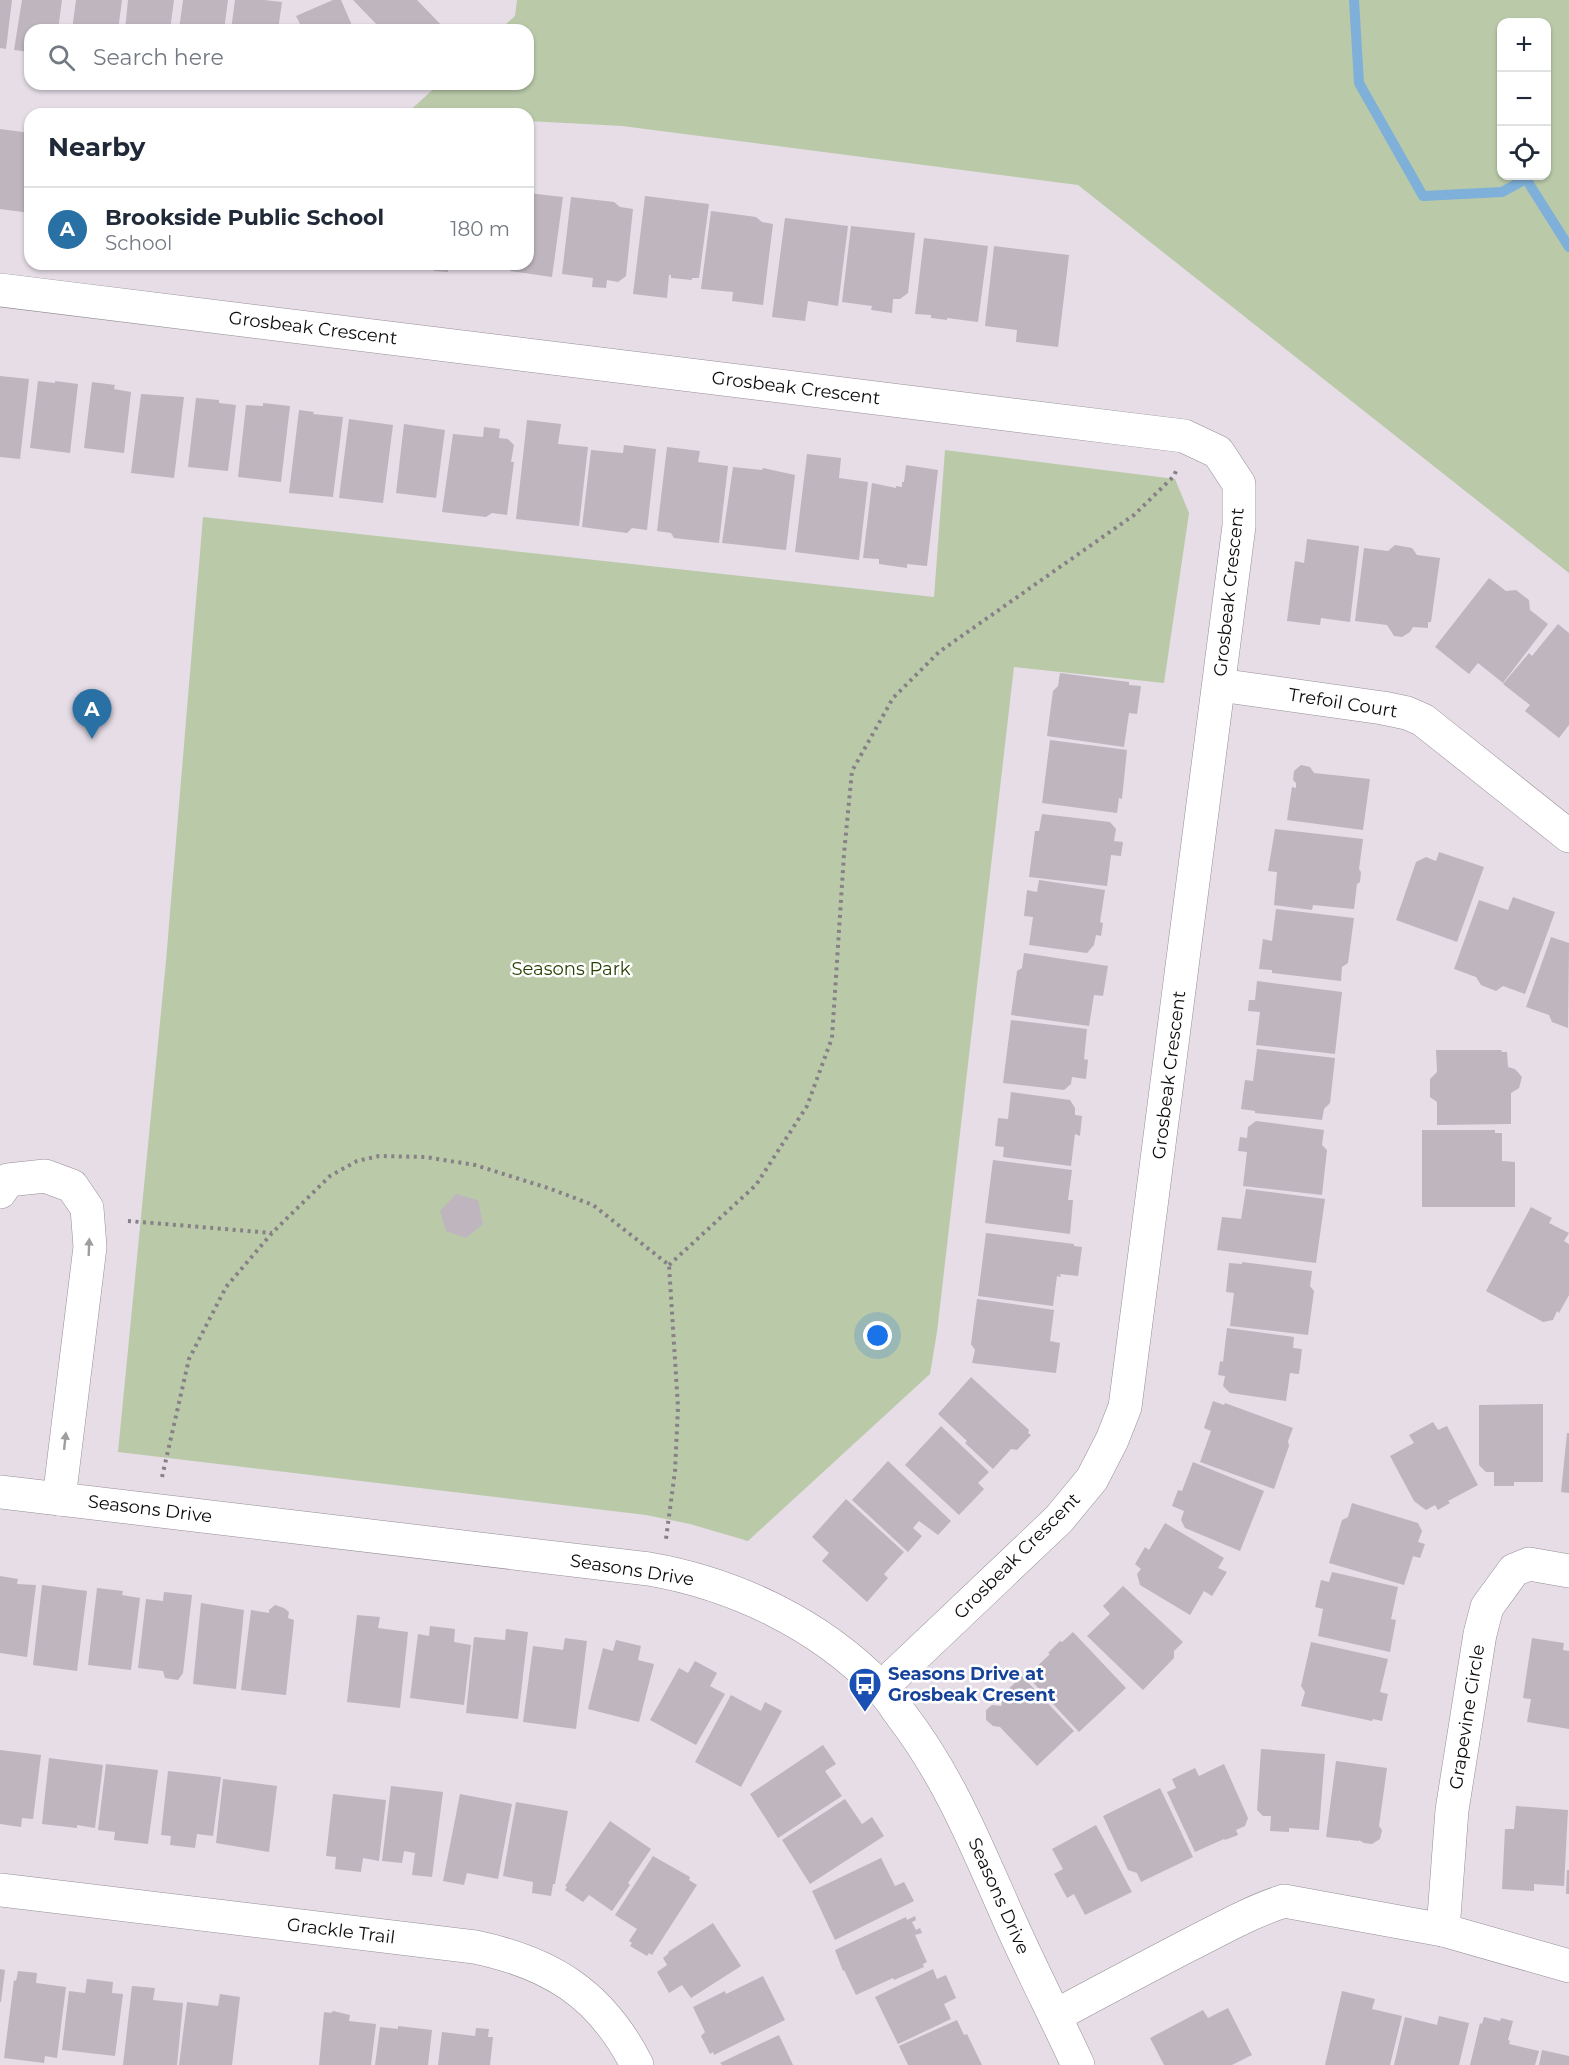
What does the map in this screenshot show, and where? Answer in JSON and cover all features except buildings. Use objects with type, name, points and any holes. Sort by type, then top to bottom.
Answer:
[{"type":"street","name":"Grosbeak Crescent","points":[[0,290],[1184,436],[1218,452],[1239,484],[1239,526],[1125,1407],[1112,1440],[1092,1479],[1059,1519],[881,1688]]},
{"type":"street","name":"Trefoil Court","points":[[1219,685],[1407,713],[1423,720],[1569,836]]},
{"type":"street","points":[[0,1192],[8,1180],[45,1176],[72,1186],[87,1208],[90,1247],[59,1499]]},
{"type":"street","name":"Seasons Drive","points":[[0,1492],[660,1571],[688,1576],[766,1605],[844,1655],[881,1688],[914,1732],[940,1772],[962,1813],[1021,1947],[1078,2065]]},
{"type":"street","name":"Grapevine Circle","points":[[1443,1930],[1452,1810],[1480,1634],[1487,1607],[1514,1570],[1529,1563],[1569,1571]]},
{"type":"street","name":"Grackle Trail","points":[[0,1890],[475,1947],[507,1954],[546,1969],[574,1987],[601,2011],[628,2048],[637,2065]]},
{"type":"street","points":[[1055,2016],[1261,1908],[1284,1901],[1443,1930],[1569,1965]]},
{"type":"path","points":[[669,1265],[756,1185],[807,1106],[832,1038],[852,771],[893,698],[939,652],[1134,515],[1174,476],[1184,436]]},
{"type":"path","points":[[157,1510],[164,1462],[189,1359],[226,1287],[272,1233],[330,1176],[357,1161],[379,1156],[425,1157],[475,1165],[593,1205],[669,1265],[678,1407],[675,1471],[669,1524],[660,1571]]},
{"type":"path","points":[[128,1221],[272,1233]]},
{"type":"green space","points":[[517,0],[1569,0],[1569,573],[1078,185],[622,126],[534,121],[534,108],[413,108],[432,90],[534,90],[534,24],[506,24],[515,16]]},
{"type":"green space","name":"Seasons Park","points":[[945,450],[1175,479],[1189,513],[1164,683],[1014,667],[937,1332],[930,1374],[748,1541],[690,1524],[646,1515],[118,1452],[166,961],[203,517],[934,597]]},
{"type":"waterway","points":[[1354,0],[1359,83],[1423,196],[1502,192],[1526,179],[1569,247]]},
{"type":"place","name":"Brookside Public School","points":[[92,739]]},
{"type":"place","name":"Seasons Drive at Grosbeak Cresent","points":[[865,1713]]}]
